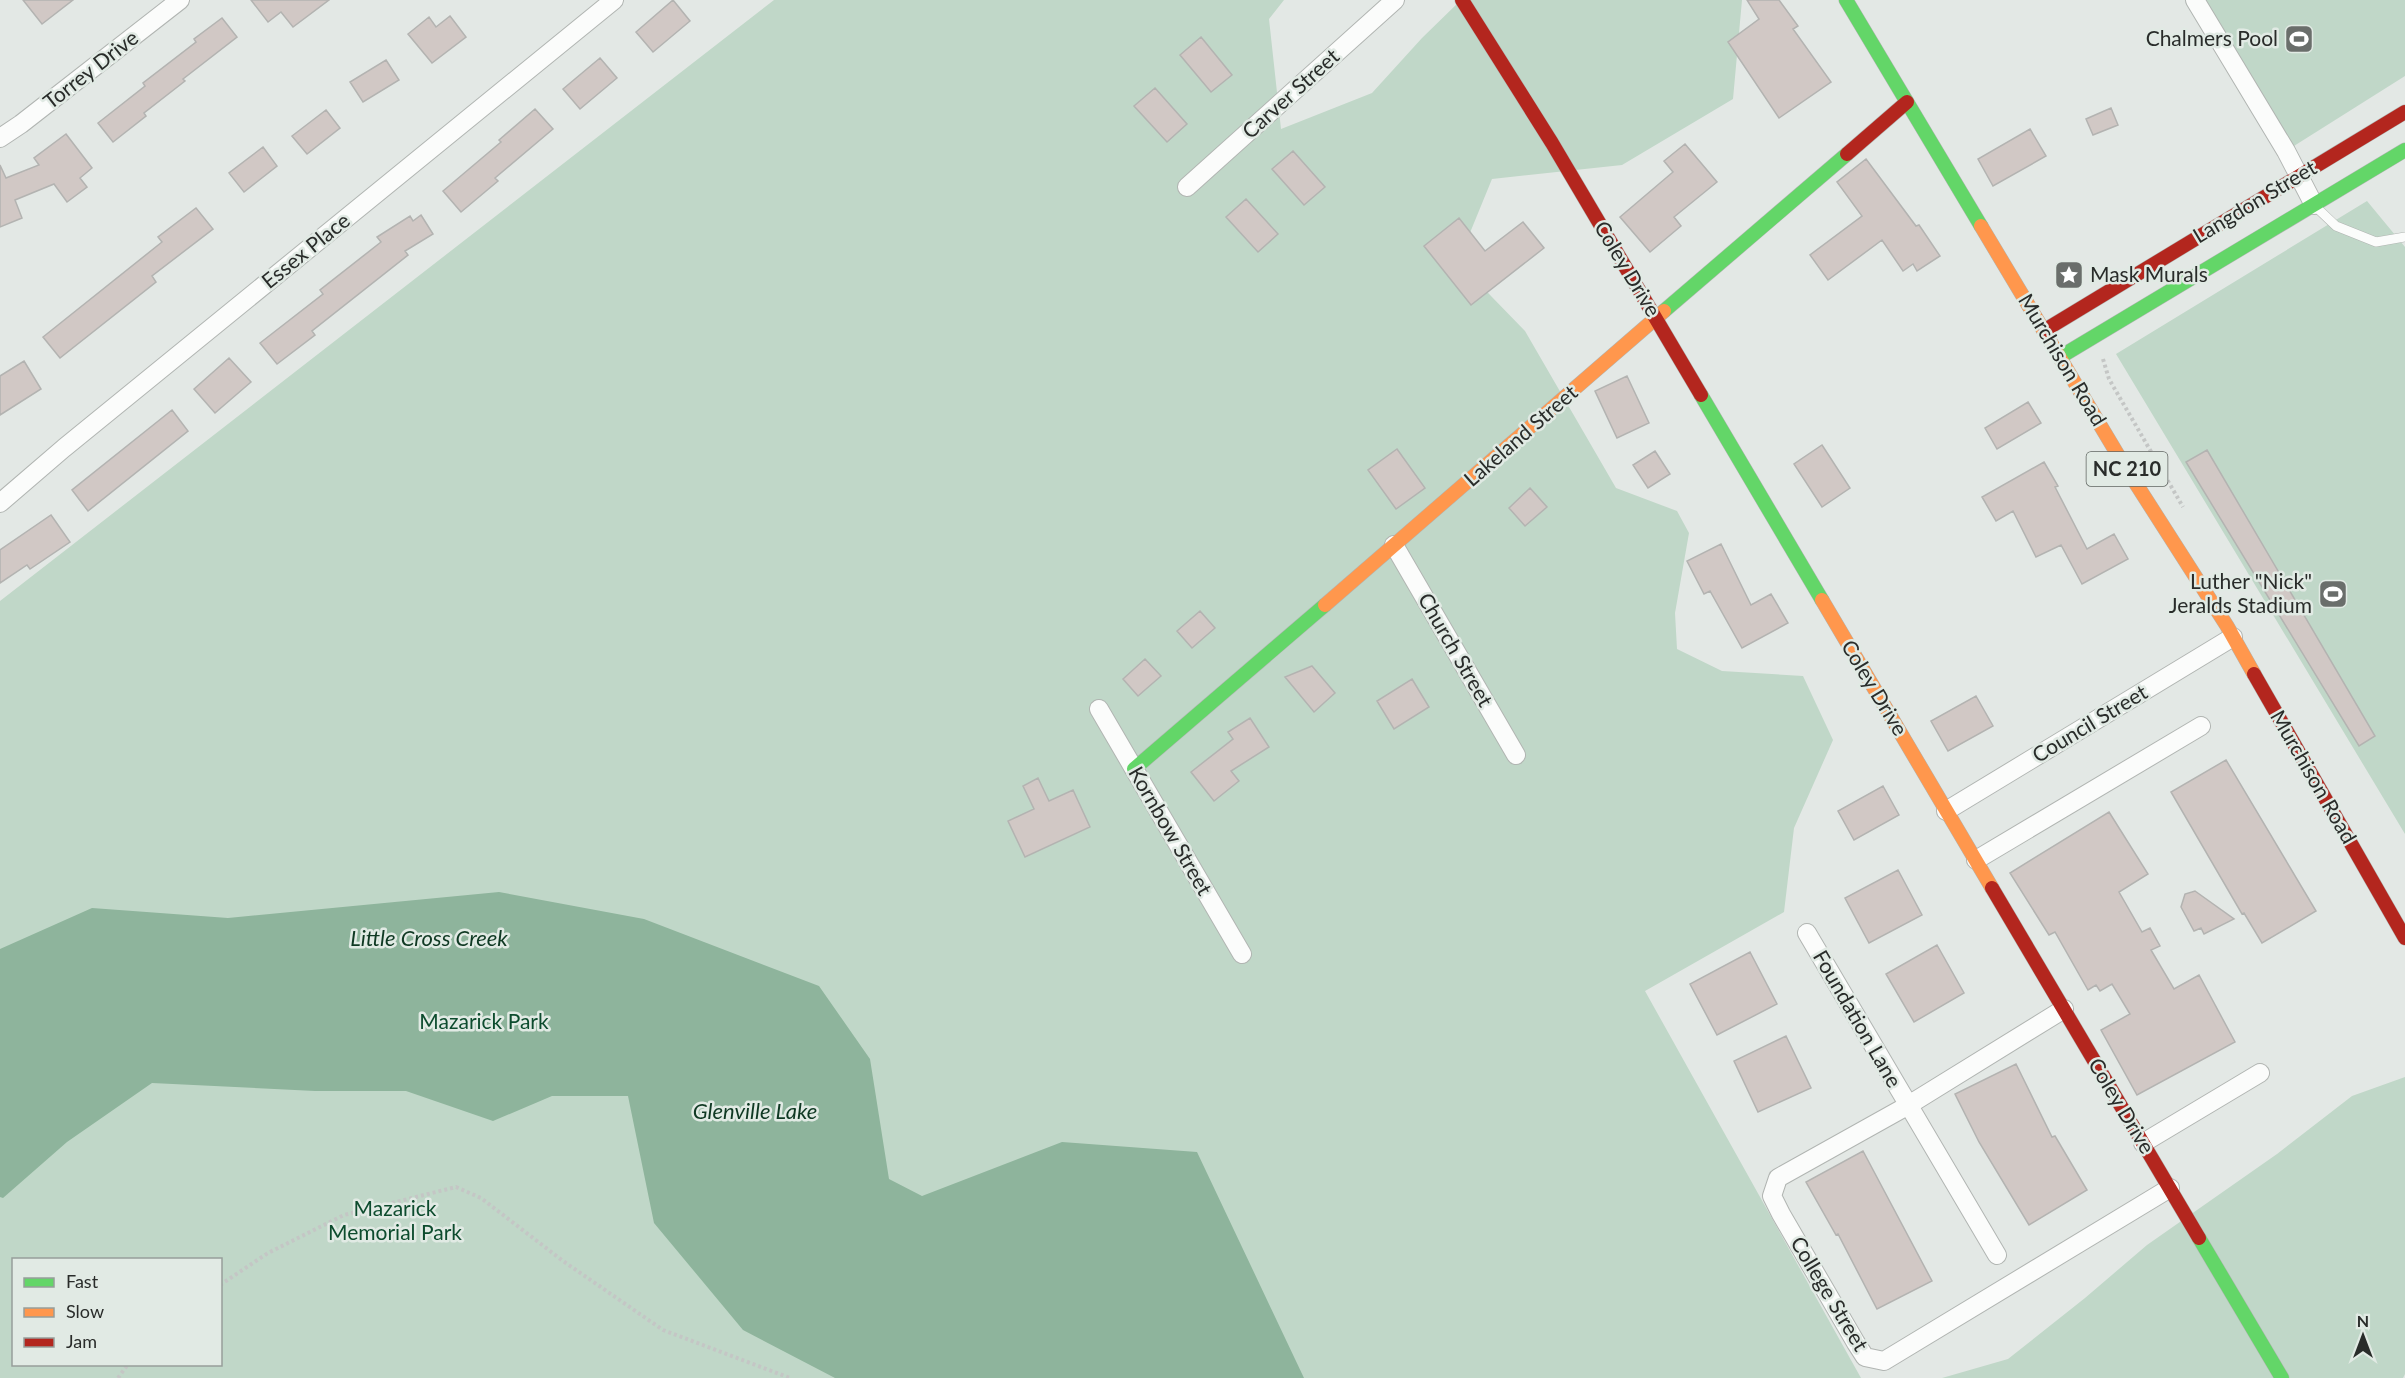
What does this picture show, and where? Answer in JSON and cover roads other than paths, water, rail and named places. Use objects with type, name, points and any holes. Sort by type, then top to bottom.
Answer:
[{"type":"street","name":"Torrey Drive","points":[[0,138],[180,0]]},
{"type":"street","name":"Essex Place","points":[[0,503],[64,448],[614,0]]},
{"type":"street","name":"Carver Street","points":[[1187,187],[1395,0]]},
{"type":"street","name":"Coley Drive","points":[[1462,0],[1552,142],[2282,1378]]},
{"type":"street","name":"Murchison Road","points":[[1846,0],[2124,465],[2233,637],[2405,938]]},
{"type":"street","points":[[2195,0],[2314,205]]},
{"type":"street","name":"Lakeland Street","points":[[1134,769],[1907,102]]},
{"type":"street","name":"Langdon Street","points":[[2045,330],[2405,112]]},
{"type":"street","name":"Langdon Street","points":[[2060,357],[2405,150]]},
{"type":"street","name":"Church Street","points":[[1395,545],[1516,754]]},
{"type":"street","name":"Council Street","points":[[1946,811],[2233,637]]},
{"type":"street","name":"Kornbow Street","points":[[1098,709],[1242,954]]},
{"type":"street","points":[[1976,860],[2201,726]]},
{"type":"street","name":"Foundation Lane","points":[[1807,933],[1996,1255]]},
{"type":"street","name":"Foundation Lane","points":[[1907,1106],[2064,1009]]},
{"type":"street","points":[[2143,1143],[2260,1073]]},
{"type":"street","name":"College Street","points":[[1907,1106],[1778,1178],[1773,1196],[1780,1214],[1865,1358],[1884,1361],[2170,1188]]},
{"type":"lane","points":[[2314,205],[2336,226],[2376,242],[2405,237]]},
{"type":"water","name":"Glenville Lake","points":[[499,892],[644,919],[819,986],[870,1059],[889,1179],[922,1196],[1062,1142],[1197,1152],[1304,1378],[835,1378],[743,1330],[654,1223],[628,1096],[552,1096],[493,1121],[406,1091],[315,1091],[152,1083],[67,1142],[3,1198],[0,1197],[0,949],[92,908],[228,918]]},
{"type":"place","name":"Chalmers Pool","points":[[2299,39]]},
{"type":"place","name":"Mask Murals","points":[[2069,275]]},
{"type":"place","name":"Luther \"Nick\" Jeralds Stadium","points":[[2333,594]]},
{"type":"water label","name":"Little Cross Creek","points":[[429,938]]},
{"type":"park label","name":"Mazarick Park","points":[[484,1022]]},
{"type":"park label","name":"Mazarick Memorial Park","points":[[395,1221]]}]
